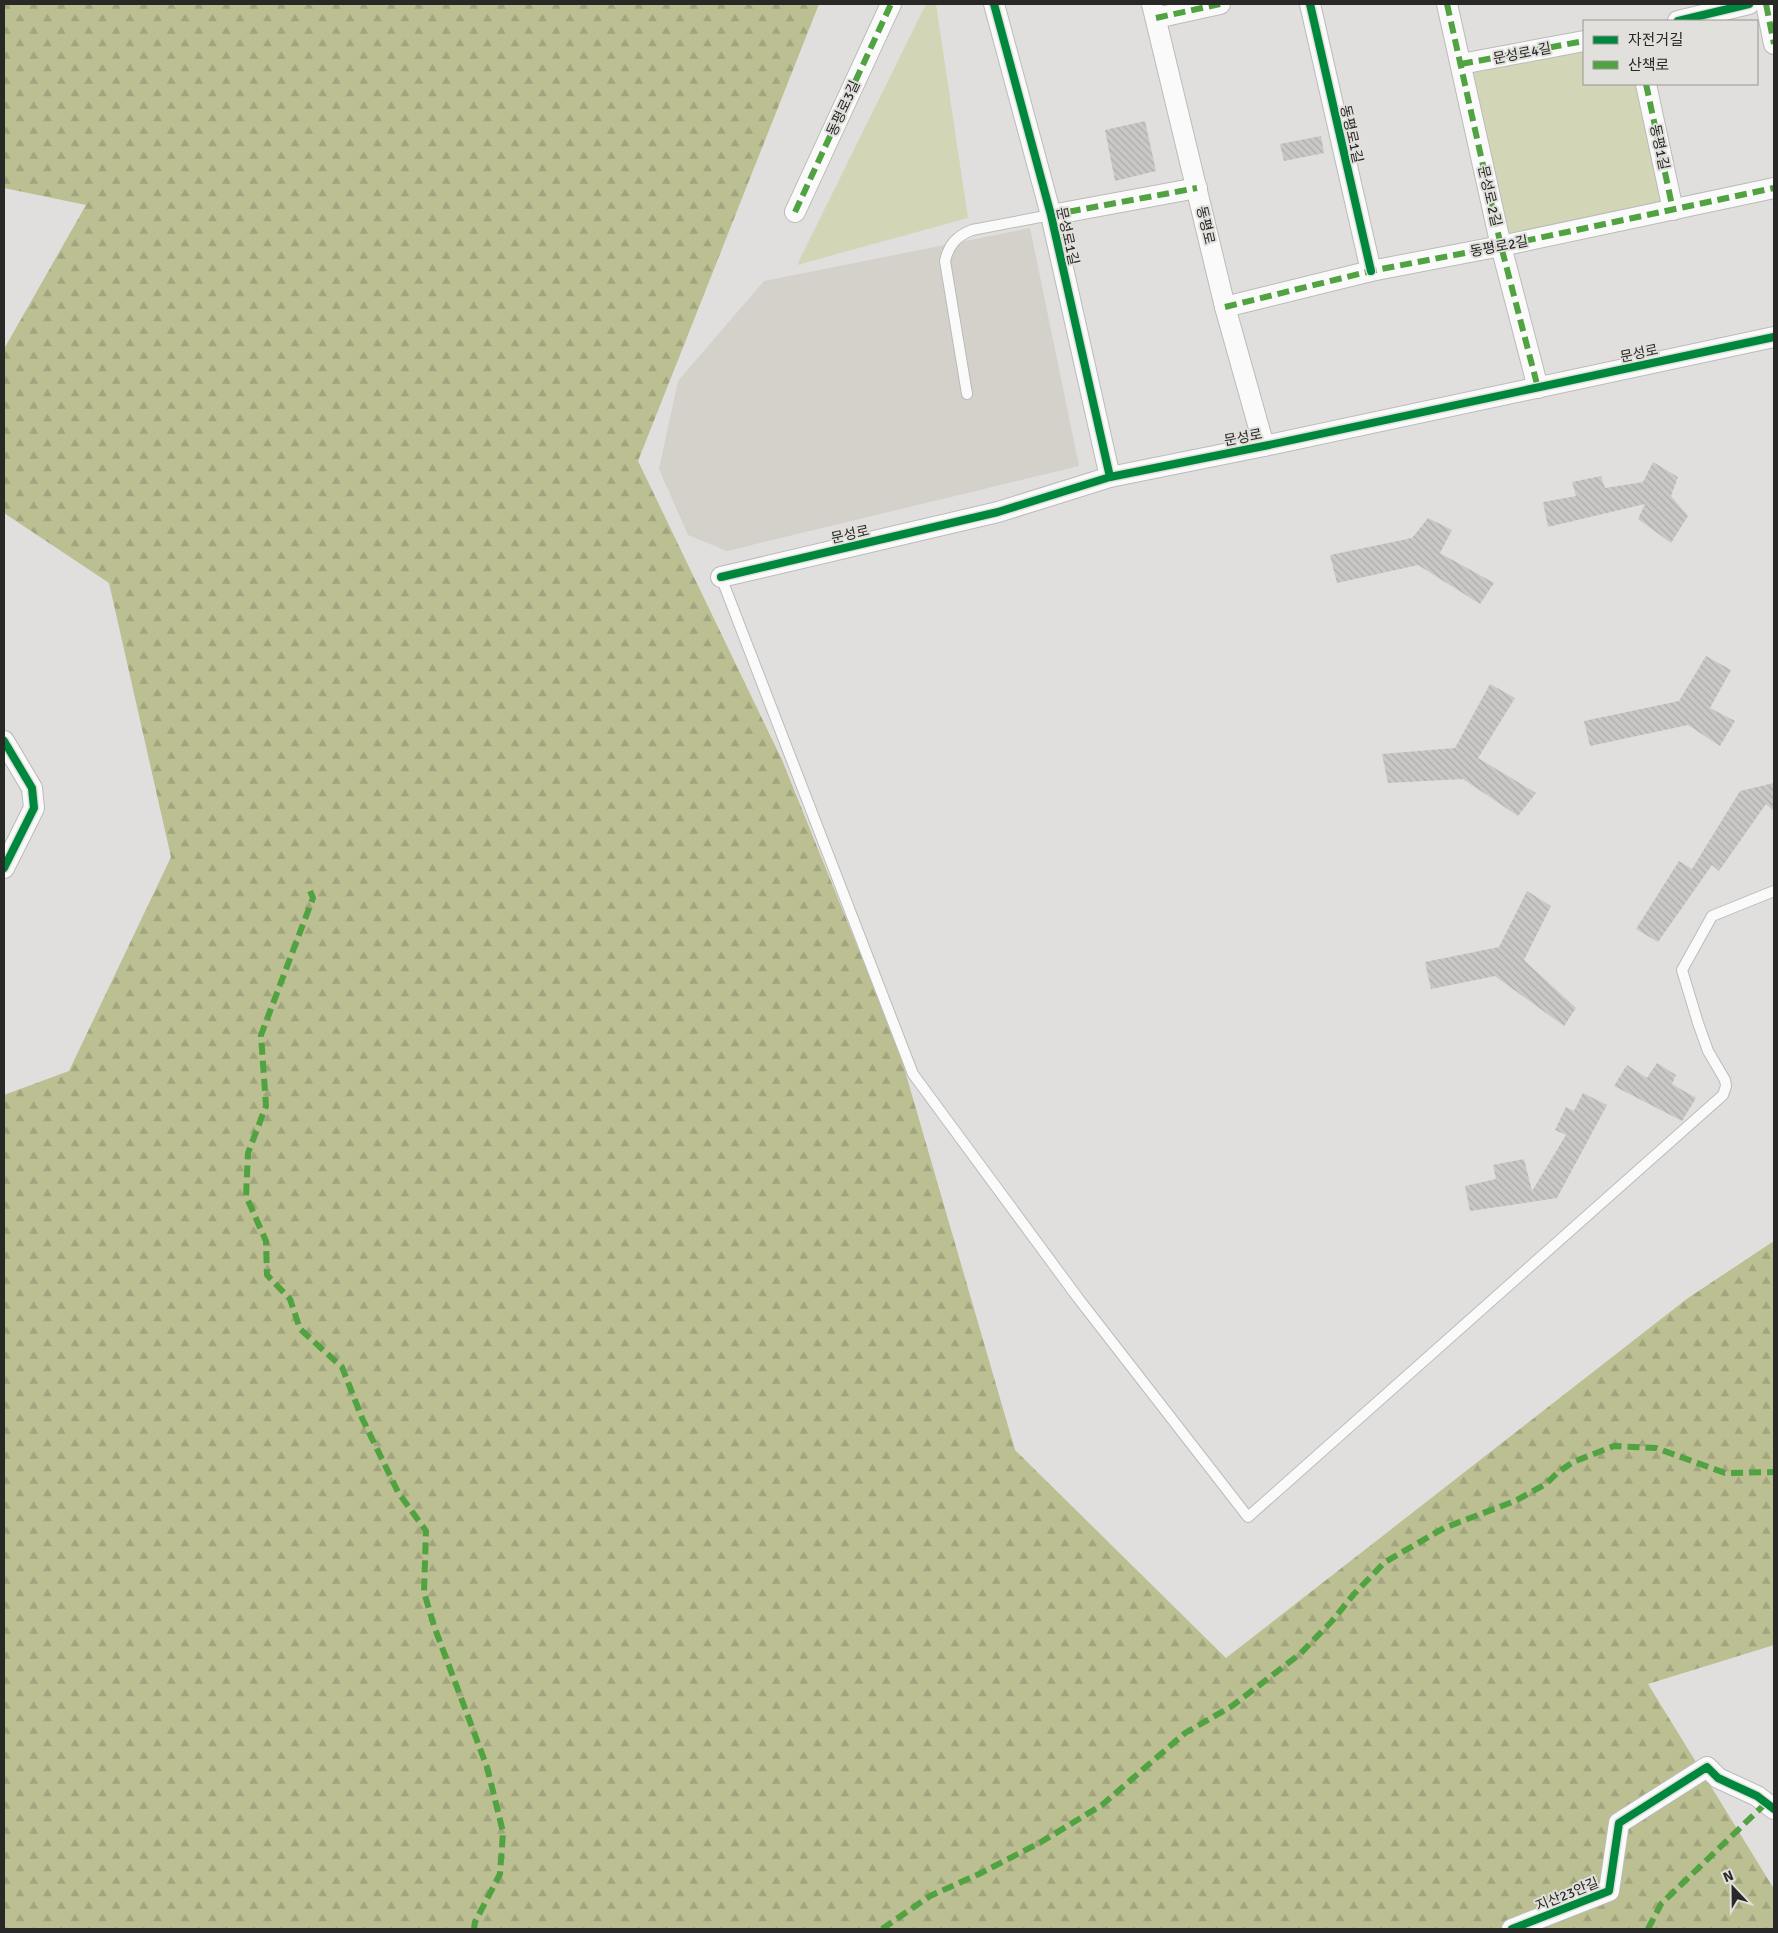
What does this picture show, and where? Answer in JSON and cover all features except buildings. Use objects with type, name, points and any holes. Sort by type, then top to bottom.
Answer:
[{"type":"street","name":"동평로3길","points":[[795,212],[891,4]]},
{"type":"street","name":"문성로1길","points":[[994,4],[1051,215],[1110,477]]},
{"type":"street","points":[[1154,11],[1220,4]]},
{"type":"street","name":"동평로1길","points":[[1310,4],[1371,270]]},
{"type":"street","name":"문성로 2길","points":[[1447,4],[1502,246],[1538,388]]},
{"type":"street","points":[[1682,20],[1749,4]]},
{"type":"street","points":[[1766,4],[1774,44]]},
{"type":"street","name":"동평로","points":[[1154,11],[1224,307],[1264,446]]},
{"type":"street","name":"문성로4길","points":[[1461,64],[1583,41]]},
{"type":"street","name":"동평1길","points":[[1646,85],[1673,210]]},
{"type":"street","name":"문성로1길","points":[[1051,215],[1197,188]]},
{"type":"street","name":"동평로2길","points":[[1224,307],[1371,270],[1502,246],[1774,188]]},
{"type":"street","name":"문성로","points":[[721,577],[998,512],[1110,477],[1774,337]]},
{"type":"street","points":[[4,741],[32,788],[34,808],[4,868]]},
{"type":"street","name":"지산23안길","points":[[1512,1929],[1609,1891],[1619,1823],[1707,1767],[1718,1778],[1756,1796],[1774,1809]]},
{"type":"lane","points":[[967,394],[945,261],[947,251],[953,241],[962,234],[972,230],[1051,215]]},
{"type":"lane","points":[[721,577],[913,1074],[1078,1298],[1248,1517],[1723,1095],[1726,1086],[1725,1080],[1708,1051],[1682,970],[1712,916],[1774,891]]},
{"type":"shaded area","points":[[1030,228],[1079,466],[727,551],[688,535],[659,469],[678,381],[764,281]]},
{"type":"green space","points":[[4,4],[819,4],[638,461],[782,760],[898,1047],[1015,1450],[1226,1658],[1688,1298],[1774,1241],[1774,1645],[1648,1684],[1774,1889],[1774,1929],[4,1929],[4,1095],[69,1071],[171,857],[109,583],[4,513],[4,349],[86,205],[4,188]]},
{"type":"green space","points":[[926,4],[936,4],[968,218],[797,265]]},
{"type":"green space","points":[[1583,41],[1583,85],[1646,85],[1673,210],[1501,246],[1461,64]]},
{"type":"marked path","points":[[795,212],[891,4]]},
{"type":"marked path","points":[[1156,18],[1220,4]]},
{"type":"marked path","points":[[1447,4],[1501,246],[1538,388]]},
{"type":"marked path","points":[[1766,4],[1774,44]]},
{"type":"marked path","points":[[1461,64],[1583,41]]},
{"type":"marked path","points":[[1646,85],[1673,210]]},
{"type":"marked path","points":[[1051,215],[1197,188]]},
{"type":"marked path","points":[[1225,307],[1371,271],[1501,246],[1774,188]]},
{"type":"marked path","points":[[310,891],[313,898],[261,1035],[266,1106],[248,1153],[246,1196],[266,1241],[267,1275],[290,1299],[300,1329],[342,1367],[362,1418],[398,1492],[426,1531],[424,1592],[434,1626],[487,1767],[503,1832],[500,1874],[475,1922],[474,1929]]},
{"type":"marked path","points":[[882,1929],[930,1896],[979,1874],[1041,1842],[1102,1805],[1185,1733],[1232,1706],[1300,1654],[1385,1562],[1444,1528],[1515,1501],[1546,1484],[1557,1473],[1573,1462],[1614,1446],[1656,1448],[1725,1473],[1774,1472]]},
{"type":"marked path","points":[[1648,1929],[1661,1904],[1766,1803]]},
{"type":"cycle path","points":[[994,4],[1051,215],[1110,477]]},
{"type":"cycle path","points":[[1310,4],[1371,271]]},
{"type":"cycle path","points":[[1682,20],[1749,4]]},
{"type":"cycle path","points":[[721,577],[998,512],[1110,477],[1774,337]]},
{"type":"cycle path","points":[[4,741],[32,788],[34,808],[4,868]]},
{"type":"cycle path","points":[[1512,1929],[1609,1891],[1619,1823],[1707,1767],[1718,1778],[1757,1796],[1774,1809]]}]
